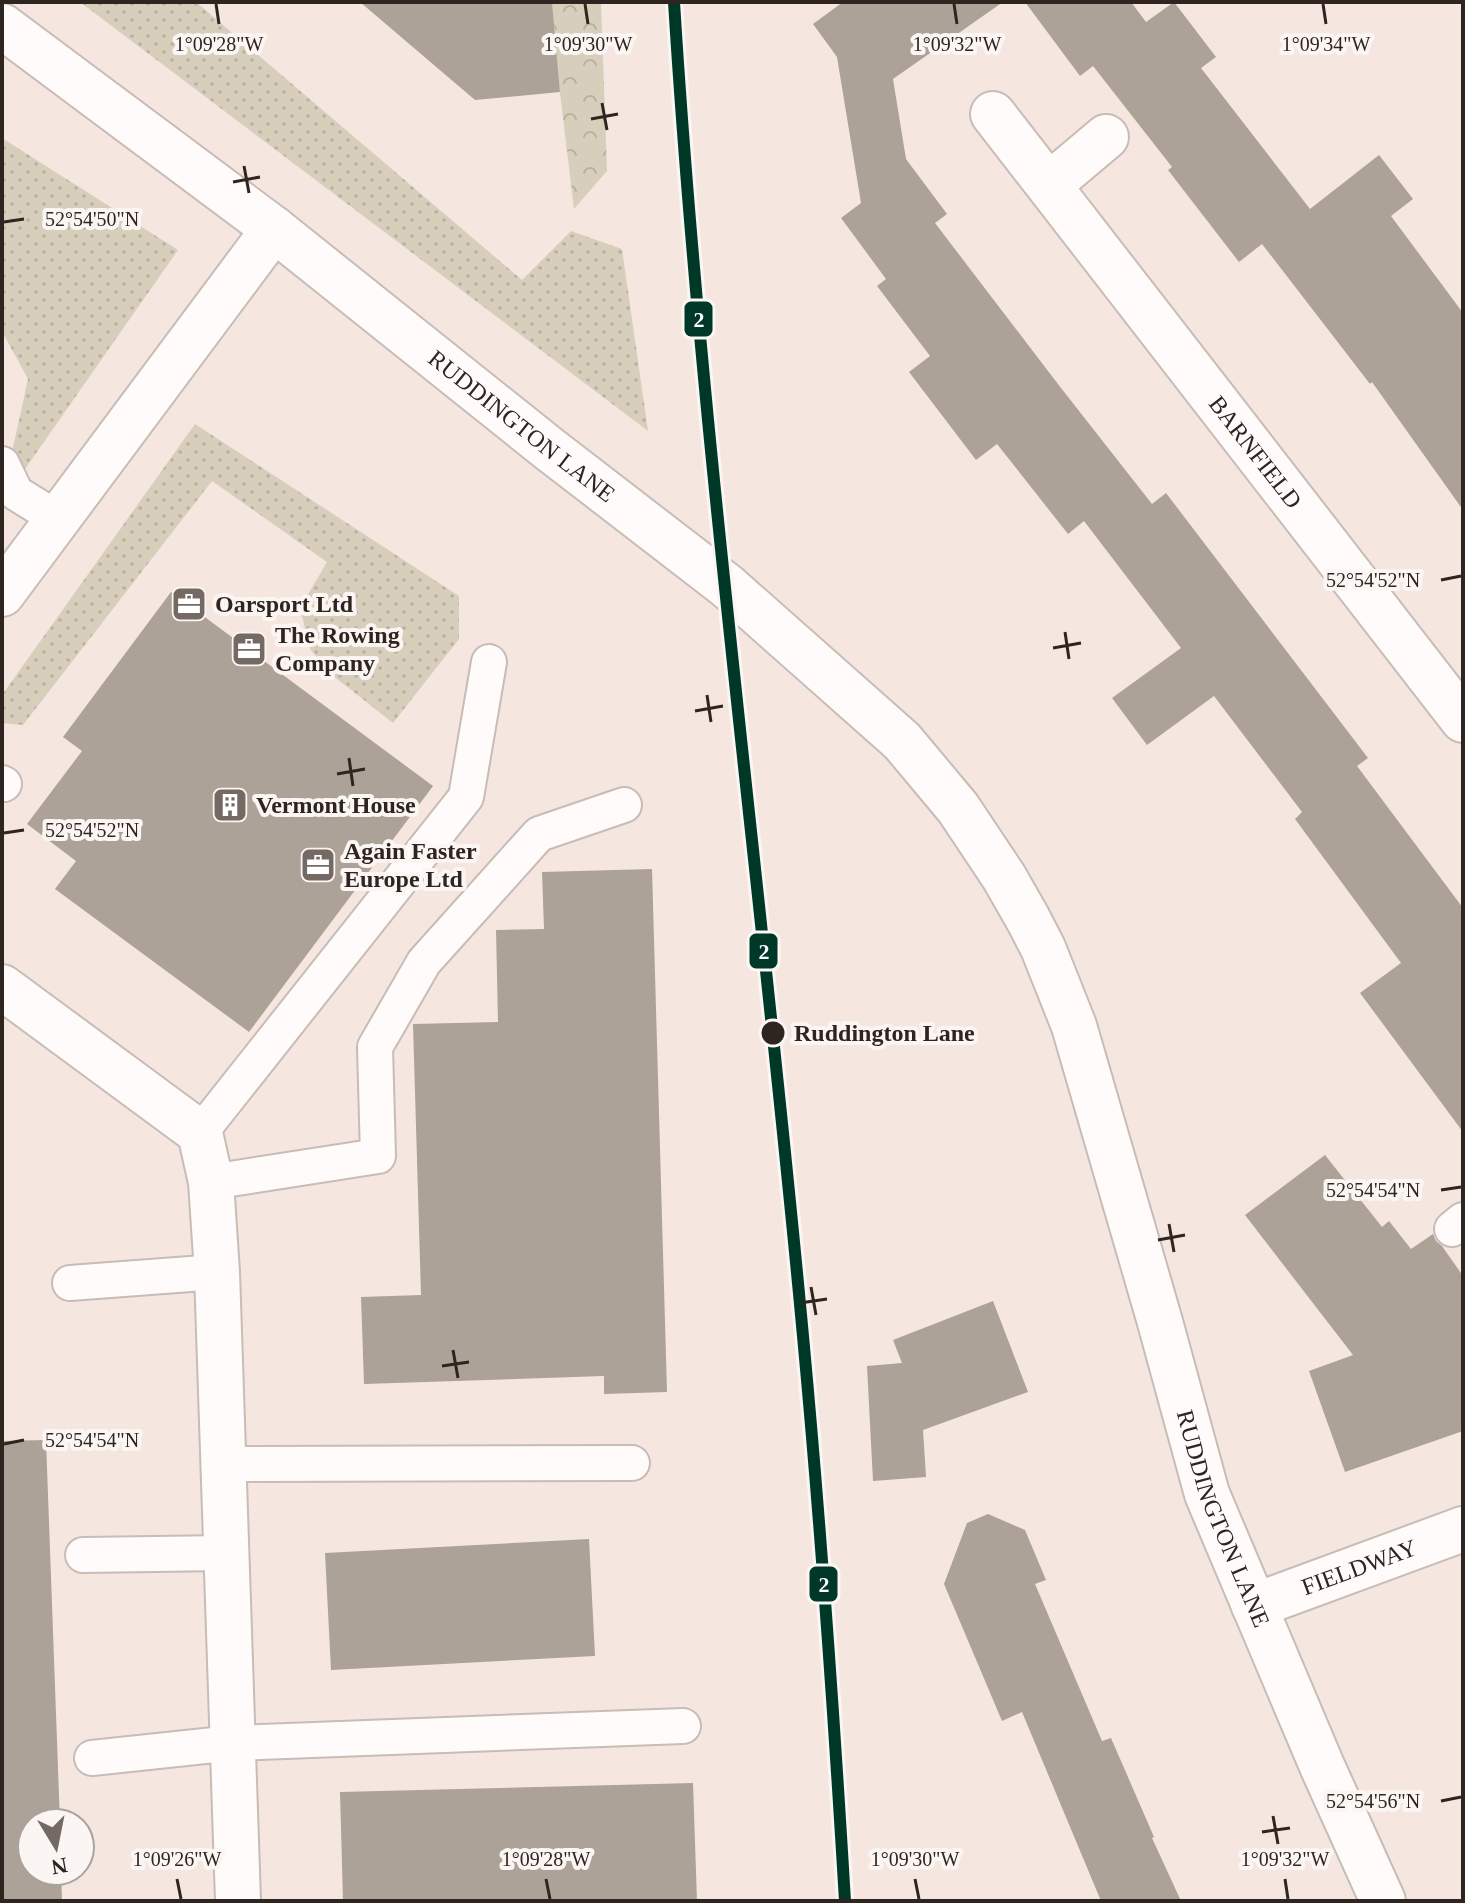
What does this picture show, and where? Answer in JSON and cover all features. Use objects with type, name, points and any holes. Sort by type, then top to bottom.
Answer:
[{"type":"street","name":"RUDDINGTON LANE","points":[[2,26],[274,229],[548,448],[727,586],[902,741],[958,808],[1028,919],[1074,1026],[1207,1494],[1322,1766],[1383,1901]]},
{"type":"street","name":"BARNFIELD","points":[[993,114],[1463,720]]},
{"type":"street","points":[[1049,185],[1106,137]]},
{"type":"street","points":[[2,594],[274,229]]},
{"type":"street","points":[[2,987],[200,1133],[211,1182],[217,1272],[238,1901]]},
{"type":"street","name":"FIELDWAY","points":[[1254,1606],[1463,1529]]},
{"type":"lane","points":[[2,464],[16,493],[58,519]]},
{"type":"lane","points":[[200,1133],[466,797],[489,662]]},
{"type":"lane","points":[[211,1182],[378,1156],[375,1047],[424,962],[539,834],[624,805]]},
{"type":"lane","points":[[70,1283],[217,1272]]},
{"type":"lane","points":[[223,1464],[632,1463]]},
{"type":"lane","points":[[83,1555],[226,1553]]},
{"type":"lane","points":[[92,1758],[233,1743],[683,1726]]},
{"type":"green space","points":[[80,2],[196,2],[522,280],[571,231],[622,249],[648,431]]},
{"type":"green space","points":[[552,2],[601,2],[607,171],[574,209],[560,93]]},
{"type":"green space","points":[[2,138],[178,250],[25,469],[12,452],[28,379],[2,334]]},
{"type":"green space","points":[[195,424],[459,596],[459,639],[393,723],[332,675],[310,649],[300,608],[327,562],[212,481],[23,725],[2,723],[2,695]]},
{"type":"building","points":[[360,2],[552,2],[560,92],[475,100]]},
{"type":"building","points":[[843,2],[1003,2],[893,79],[906,159],[947,214],[935,223],[1152,504],[1166,493],[1368,758],[1357,766],[1463,908],[1463,1132],[1360,993],[1401,963],[1295,819],[1302,812],[1214,696],[1147,745],[1112,698],[1181,648],[1084,521],[1068,534],[997,444],[976,460],[909,372],[930,356],[877,286],[886,279],[841,218],[861,203],[837,57],[813,24]]},
{"type":"building","points":[[1025,2],[1131,2],[1146,22],[1174,2],[1216,57],[1201,68],[1310,209],[1379,155],[1413,199],[1391,216],[1463,313],[1463,510],[1372,382],[1370,384],[1262,244],[1239,262],[1168,170],[1172,167],[1093,66],[1080,76]]},
{"type":"building","name":"Vermont House","points":[[171,592],[433,786],[249,1032],[55,889],[76,861],[27,824],[82,751],[63,737]]},
{"type":"building","points":[[652,869],[667,1392],[604,1394],[604,1376],[364,1384],[361,1297],[421,1295],[413,1024],[498,1022],[496,930],[544,929],[542,872]]},
{"type":"building","points":[[1325,1155],[1382,1227],[1389,1221],[1411,1249],[1433,1234],[1463,1276],[1463,1431],[1345,1472],[1309,1371],[1353,1355],[1245,1215]]},
{"type":"building","points":[[993,1301],[1028,1392],[923,1430],[926,1477],[873,1481],[867,1366],[902,1363],[893,1340]]},
{"type":"building","points":[[46,1440],[59,1807],[16,1807],[16,1887],[62,1887],[62,1901],[2,1901],[2,1441]]},
{"type":"building","points":[[988,1514],[1025,1530],[1046,1580],[1035,1584],[1102,1741],[1111,1738],[1181,1901],[1101,1901],[1022,1712],[1002,1721],[944,1584],[967,1523]]},
{"type":"building","points":[[589,1539],[595,1656],[331,1670],[325,1553]]},
{"type":"building","points":[[693,1783],[697,1901],[343,1901],[340,1792]]},
{"type":"transit line","name":"2","points":[[674,2],[700,339],[804,1347],[827,1624],[845,1901]]},
{"type":"place","name":"Oarsport Ltd","points":[[189,604]]},
{"type":"place","name":"The Rowing Company","points":[[249,649]]},
{"type":"place","name":"Vermont House","points":[[230,805]]},
{"type":"place","name":"Again Faster Europe Ltd","points":[[318,865]]},
{"type":"place","name":"Ruddington Lane","points":[[773,1033]]}]
